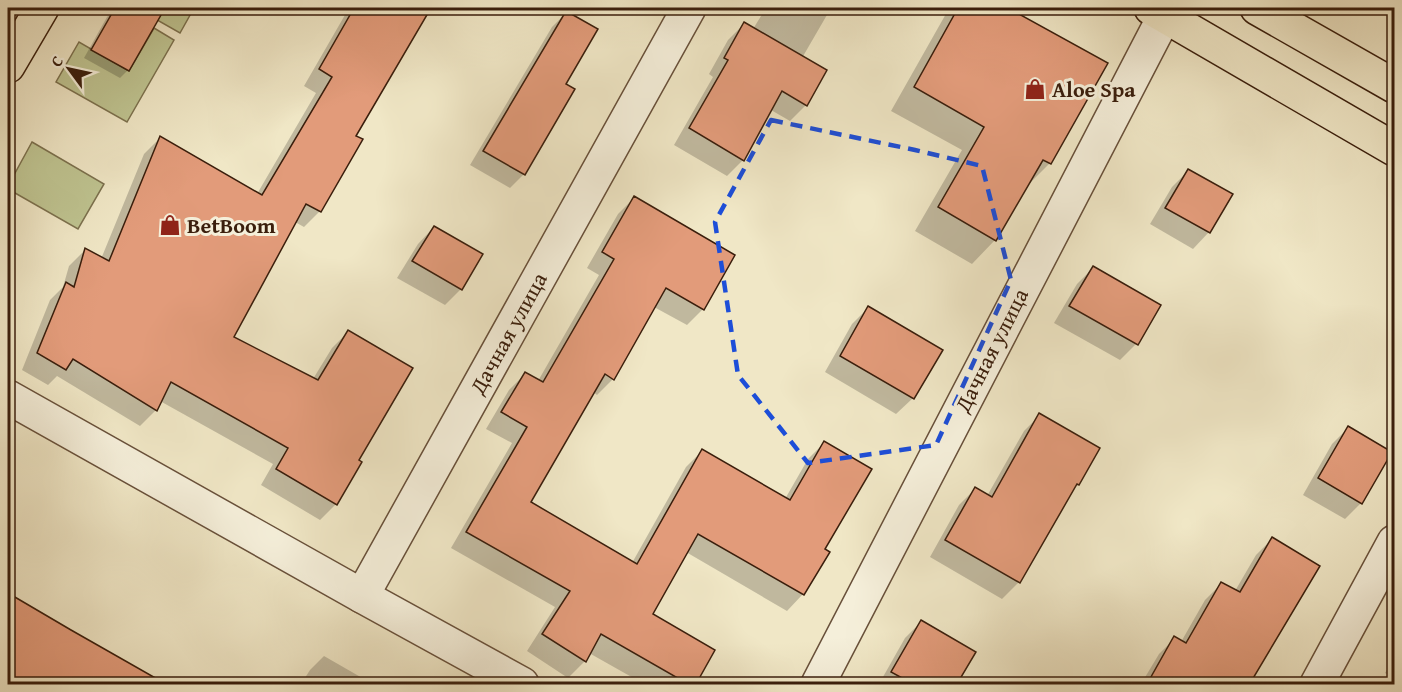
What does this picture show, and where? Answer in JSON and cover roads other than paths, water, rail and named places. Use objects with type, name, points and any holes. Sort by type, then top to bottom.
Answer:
[{"type":"main road","points":[[8,66],[42,8]]},
{"type":"main road","points":[[1257,8],[1395,86]]},
{"type":"main road","points":[[1158,11],[1395,148]]},
{"type":"street","name":"Дачная улица","points":[[362,596],[689,8]]},
{"type":"street","name":"Дачная улица","points":[[818,684],[1158,11]]},
{"type":"street","points":[[8,397],[522,684]]},
{"type":"street","points":[[1317,684],[1395,542]]},
{"type":"place","name":"Aloe Spa","points":[[1035,89]]},
{"type":"place","name":"BetBoom","points":[[170,225]]}]
